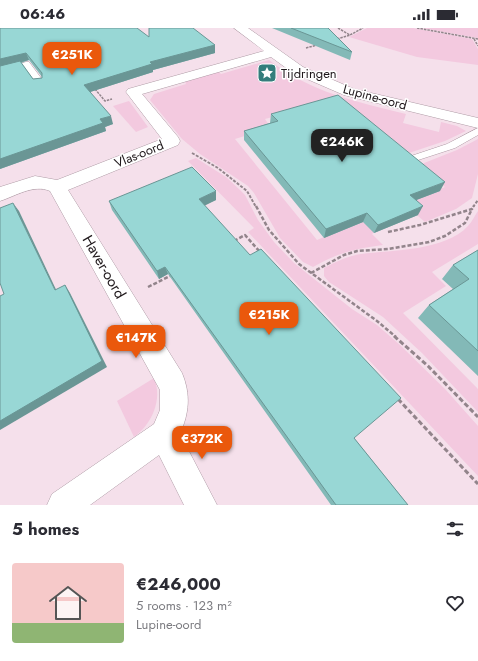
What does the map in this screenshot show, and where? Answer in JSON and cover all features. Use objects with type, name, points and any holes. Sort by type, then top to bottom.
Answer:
[{"type":"street","name":"Lupine-oord","points":[[240,28],[298,70],[323,82],[349,92],[478,123]]},
{"type":"street","points":[[133,92],[277,54]]},
{"type":"street","name":"Vlas-oord","points":[[57,187],[172,141],[133,92]]},
{"type":"street","points":[[0,194],[34,182],[51,183],[57,187]]},
{"type":"street","name":"Haver-oord","points":[[57,187],[172,383],[175,396],[175,410],[172,423],[164,434],[63,505]]},
{"type":"street","points":[[164,434],[201,505]]},
{"type":"lane","points":[[0,72],[26,64],[40,84]]},
{"type":"lane","points":[[412,160],[451,146],[478,131]]},
{"type":"path","points":[[338,28],[350,35]]},
{"type":"path","points":[[335,39],[350,35],[363,28]]},
{"type":"path","points":[[417,28],[478,39]]},
{"type":"path","points":[[474,39],[478,46]]},
{"type":"path","points":[[277,54],[321,44]]},
{"type":"path","points":[[91,84],[105,101],[133,92]]},
{"type":"path","points":[[172,141],[218,168],[247,191],[261,218],[279,243],[311,273],[377,321],[428,366],[478,417]]},
{"type":"path","points":[[311,273],[344,255],[356,251],[388,249],[429,242],[445,236],[465,223],[478,200]]},
{"type":"path","points":[[388,232],[420,225],[472,209]]},
{"type":"path","points":[[231,242],[245,235],[261,252]]},
{"type":"path","points":[[124,300],[178,271]]},
{"type":"path","points":[[397,397],[478,484]]},
{"type":"shaded area","points":[[367,28],[413,28],[472,39],[478,49],[478,65],[417,57],[349,37]]},
{"type":"shaded area","points":[[421,28],[478,28],[478,38]]},
{"type":"shaded area","points":[[269,60],[285,71],[317,88],[352,100],[406,114],[403,123],[439,132],[441,122],[457,126],[466,131],[445,141],[406,154],[302,109],[265,119],[271,128],[235,139],[317,240],[364,220],[375,232],[372,234],[383,245],[347,252],[313,267],[303,262],[280,238],[254,193],[248,186],[200,154],[182,139],[150,100],[154,94],[186,84],[184,80],[218,71],[221,74]]},
{"type":"shaded area","points":[[129,101],[148,127],[136,132],[113,106]]},
{"type":"shaded area","points":[[478,139],[478,174],[472,198],[456,209],[425,222],[404,204],[445,187],[419,165],[457,150]]},
{"type":"shaded area","points":[[196,158],[226,177],[245,195],[258,220],[274,242],[294,263],[352,309],[377,325],[400,345],[446,390],[478,426],[478,476],[248,232],[254,228],[188,161]]},
{"type":"shaded area","points":[[478,211],[478,244],[432,272],[446,286],[403,313],[478,389],[478,412],[422,353],[383,317],[329,282],[324,276],[324,268],[351,256],[418,248],[446,240],[458,234],[468,226]]},
{"type":"shaded area","points":[[154,378],[157,394],[154,410],[146,425],[134,437],[117,401]]},
{"type":"building","points":[[0,28],[137,28],[149,37],[149,28],[193,28],[215,45],[150,62],[152,64],[84,85],[111,116],[100,119],[103,123],[0,159],[0,66],[20,61],[33,79],[42,78],[42,73],[26,53],[0,59]]},
{"type":"building","points":[[291,28],[328,28],[352,52]]},
{"type":"building","points":[[338,95],[445,182],[410,195],[423,206],[378,225],[367,213],[326,229],[244,131],[278,121],[271,114]]},
{"type":"building","points":[[192,167],[216,191],[199,199],[250,255],[261,249],[401,398],[354,438],[408,505],[336,505],[165,267],[157,271],[109,201]]},
{"type":"building","points":[[13,203],[55,290],[65,285],[102,361],[0,421],[0,296],[4,294],[0,283],[0,208]]},
{"type":"building","points":[[478,250],[478,351],[429,305],[469,279],[453,265]]},
{"type":"place","name":"Tijdringen","points":[[267,73]]}]
